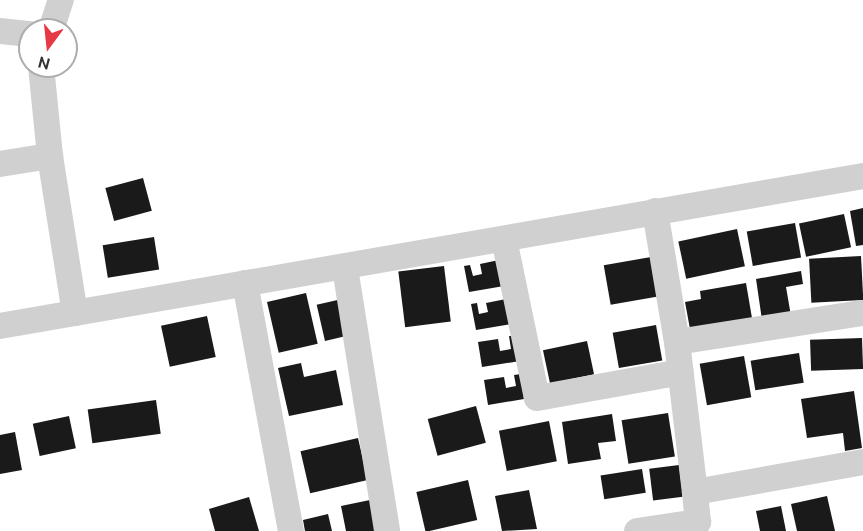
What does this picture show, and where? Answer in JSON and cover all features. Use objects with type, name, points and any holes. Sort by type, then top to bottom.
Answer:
[{"type":"street","points":[[55,18],[61,0]]},
{"type":"street","points":[[0,31],[18,33]]},
{"type":"street","points":[[42,78],[50,156],[75,313]]},
{"type":"street","points":[[0,164],[50,156]]},
{"type":"street","points":[[0,326],[345,268],[655,211],[863,176]]},
{"type":"street","points":[[637,531],[698,526],[677,342],[655,211]]},
{"type":"street","points":[[504,238],[537,398],[681,372]]},
{"type":"street","points":[[345,268],[387,531]]},
{"type":"street","points":[[245,283],[291,531]]},
{"type":"street","points":[[677,342],[863,313]]},
{"type":"street","points":[[695,492],[863,462]]},
{"type":"building","points":[[143,178],[152,211],[114,221],[105,188]]},
{"type":"building","points":[[863,208],[863,245],[856,246],[850,211]]},
{"type":"building","points":[[844,214],[851,247],[806,257],[799,224]]},
{"type":"building","points":[[795,223],[801,257],[753,266],[747,232]]},
{"type":"building","points":[[737,229],[745,266],[686,279],[678,241]]},
{"type":"building","points":[[154,237],[159,270],[108,278],[103,245]]},
{"type":"building","points":[[861,256],[863,300],[811,303],[809,259]]},
{"type":"building","points":[[651,257],[658,296],[611,305],[604,265]]},
{"type":"building","points":[[499,260],[504,286],[469,292],[464,266],[470,265],[473,276],[482,274],[480,264]]},
{"type":"building","points":[[444,266],[451,322],[405,327],[398,272]]},
{"type":"building","points":[[801,271],[803,284],[786,287],[791,316],[762,320],[756,279]]},
{"type":"building","points":[[746,283],[752,318],[690,329],[685,302],[701,299],[700,291]]},
{"type":"building","points":[[306,293],[318,344],[279,353],[267,302]]},
{"type":"building","points":[[342,299],[350,335],[325,341],[317,305]]},
{"type":"building","points":[[506,299],[511,324],[476,330],[471,304],[477,303],[479,314],[488,312],[486,303]]},
{"type":"building","points":[[207,316],[216,357],[170,367],[161,326]]},
{"type":"building","points":[[656,325],[662,360],[619,368],[613,333]]},
{"type":"building","points":[[509,336],[515,336],[520,361],[482,367],[478,342],[498,339],[500,351],[511,349]]},
{"type":"building","points":[[862,338],[863,369],[811,371],[810,340]]},
{"type":"building","points":[[587,341],[594,374],[550,384],[543,350]]},
{"type":"building","points":[[799,353],[804,383],[755,390],[751,361]]},
{"type":"building","points":[[744,356],[751,397],[707,405],[700,364]]},
{"type":"building","points":[[301,363],[304,377],[336,370],[343,405],[289,416],[278,368]]},
{"type":"building","points":[[521,374],[524,399],[488,405],[484,380],[504,377],[506,388],[516,386],[514,375]]},
{"type":"building","points":[[854,391],[862,448],[845,451],[843,433],[807,438],[801,399]]},
{"type":"building","points":[[156,400],[161,434],[92,443],[88,410]]},
{"type":"building","points":[[476,406],[486,443],[438,456],[428,419]]},
{"type":"building","points":[[668,413],[675,456],[628,464],[622,420]]},
{"type":"building","points":[[612,414],[616,441],[598,443],[601,459],[568,464],[562,422]]},
{"type":"building","points":[[69,416],[76,448],[40,456],[33,424]]},
{"type":"building","points":[[549,421],[557,461],[507,471],[499,431]]},
{"type":"building","points":[[15,432],[22,470],[0,474],[0,435]]},
{"type":"building","points":[[358,438],[368,480],[310,493],[301,451]]},
{"type":"building","points":[[679,465],[683,497],[653,500],[649,469]]},
{"type":"building","points":[[642,469],[646,493],[604,499],[601,476]]},
{"type":"building","points":[[468,480],[477,520],[425,531],[416,492]]},
{"type":"building","points":[[529,490],[537,529],[502,531],[495,496]]},
{"type":"building","points":[[827,496],[835,531],[797,531],[791,504]]},
{"type":"building","points":[[249,497],[259,531],[215,531],[209,509]]},
{"type":"building","points":[[370,500],[376,531],[346,531],[341,506]]},
{"type":"building","points":[[781,506],[786,531],[760,531],[756,511]]},
{"type":"building","points":[[328,514],[332,531],[305,531],[303,520]]}]
